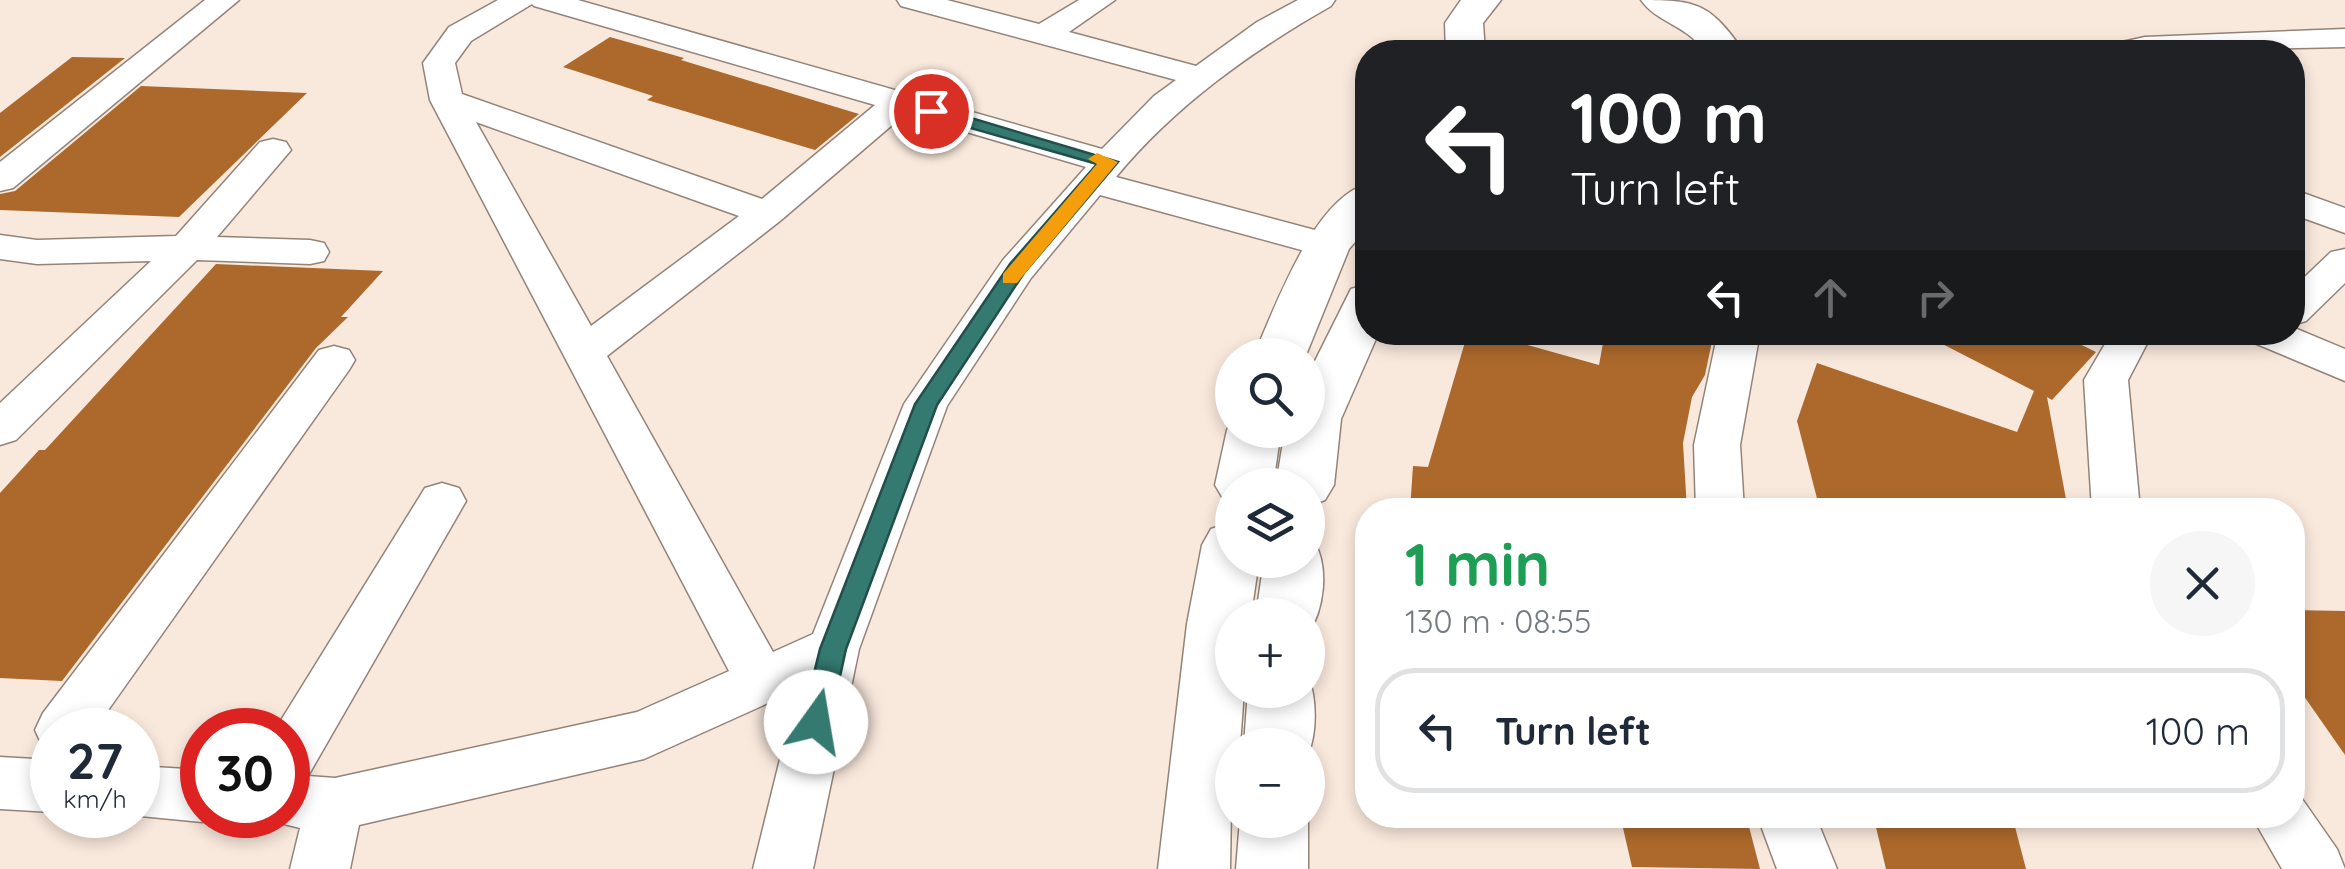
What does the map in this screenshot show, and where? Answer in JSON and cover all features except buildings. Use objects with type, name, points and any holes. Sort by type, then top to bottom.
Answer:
[{"type":"street","points":[[0,180],[224,0]]},
{"type":"street","points":[[520,0],[460,34],[439,63],[447,100],[762,682]]},
{"type":"street","points":[[544,0],[899,102],[1327,245]]},
{"type":"street","points":[[912,0],[1202,78]]},
{"type":"street","points":[[1043,35],[1100,0]]},
{"type":"street","points":[[1462,40],[1460,32],[1466,14],[1482,0]]},
{"type":"street","points":[[783,869],[833,649],[926,404],[1017,268],[1100,171],[1166,102],[1306,3]]},
{"type":"street","points":[[2295,40],[2345,38]]},
{"type":"street","points":[[447,100],[768,213]]},
{"type":"street","points":[[583,352],[768,213],[899,102]]},
{"type":"street","points":[[0,429],[187,248],[274,150]]},
{"type":"street","points":[[2305,205],[2345,222]]},
{"type":"street","points":[[1287,338],[1327,245],[1355,212]]},
{"type":"street","points":[[0,247],[37,252],[187,248],[310,252]]},
{"type":"street","points":[[2305,299],[2345,261]]},
{"type":"street","points":[[1307,468],[1314,419],[1355,329]]},
{"type":"street","points":[[2305,344],[2345,366]]},
{"type":"street","points":[[1719,498],[1716,445],[1736,345]]},
{"type":"street","points":[[2115,498],[2106,380],[2126,345]]},
{"type":"street","points":[[78,708],[334,360]]},
{"type":"street","points":[[310,722],[442,502]]},
{"type":"street","points":[[1194,869],[1218,624],[1226,578]]},
{"type":"street","points":[[320,869],[312,803],[644,735],[833,649]]},
{"type":"street","points":[[1791,828],[1806,869]]},
{"type":"street","points":[[2289,828],[2316,869]]},
{"type":"street","points":[[1272,869],[1274,838]]},
{"type":"slow traffic","points":[[1010,279],[1108,162],[1097,159]]},
{"type":"route","points":[[816,722],[833,649],[926,404],[1017,268],[1108,162],[931,111]]}]
